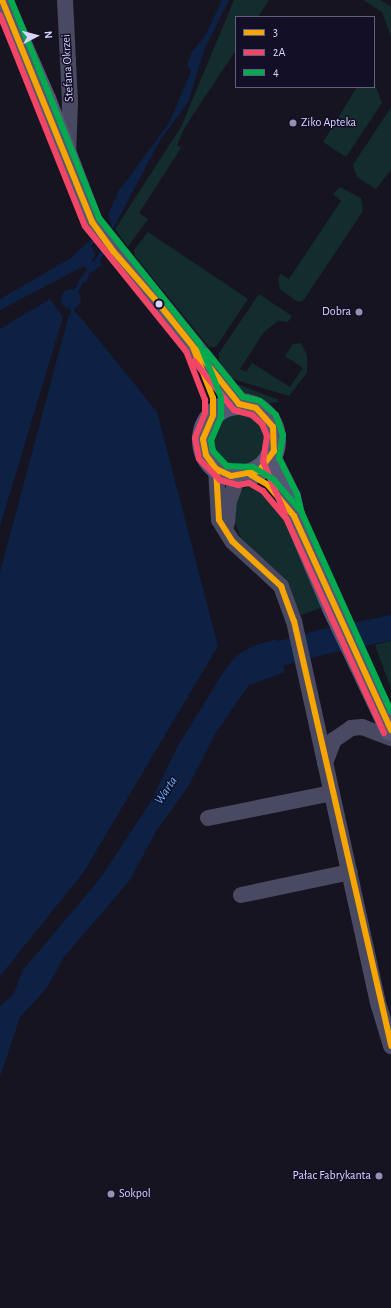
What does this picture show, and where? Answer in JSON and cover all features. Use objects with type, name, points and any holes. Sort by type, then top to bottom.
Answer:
[{"type":"main road","points":[[2,0],[92,222],[113,251],[239,404]]},
{"type":"main road","points":[[193,347],[213,398],[213,415],[203,438],[206,455],[216,469],[245,476],[268,485],[294,516]]},
{"type":"main road","points":[[213,415],[239,404],[256,408],[269,419],[275,435],[271,459],[290,497],[294,516],[338,619],[391,730]]},
{"type":"main road","points":[[245,476],[271,459]]},
{"type":"street","name":"Stefana Okrzei","points":[[65,0],[70,123],[67,160]]},
{"type":"street","points":[[216,469],[219,520],[235,545],[281,586],[297,634],[325,763],[391,1046]]},
{"type":"street","points":[[226,532],[229,501],[245,476]]},
{"type":"street","points":[[325,763],[334,740],[351,728],[362,727],[391,738]]},
{"type":"street","points":[[208,818],[332,793]]},
{"type":"street","points":[[241,895],[350,872]]},
{"type":"green space","points":[[234,0],[269,0],[259,16],[235,16],[235,52],[185,127],[177,145],[181,148],[139,213],[148,219],[128,247],[115,229],[181,127]]},
{"type":"green space","points":[[363,0],[380,0],[391,7],[391,37],[382,12]]},
{"type":"green space","points":[[375,85],[382,103],[346,157],[323,142],[356,88],[375,88]]},
{"type":"green space","points":[[391,107],[391,170],[376,189],[357,177],[353,165]]},
{"type":"green space","points":[[340,187],[361,198],[363,211],[303,301],[298,302],[280,289],[278,278],[281,274],[289,279],[341,201],[333,194]]},
{"type":"green space","points":[[148,232],[248,299],[216,347],[209,347],[135,256],[134,250]]},
{"type":"green space","points":[[259,294],[292,316],[288,322],[278,321],[264,332],[240,369],[246,372],[252,363],[290,387],[303,368],[285,356],[293,344],[301,343],[307,355],[307,373],[289,396],[229,378],[219,360],[219,353]]},
{"type":"green space","points":[[228,381],[277,399],[279,402],[266,404],[245,399]]},
{"type":"green space","points":[[235,414],[245,414],[255,418],[263,426],[267,436],[267,446],[263,456],[255,464],[245,468],[235,468],[225,464],[217,456],[213,446],[213,436],[217,426],[225,418]]},
{"type":"green space","points":[[250,485],[264,489],[284,513],[323,607],[299,616],[282,579],[242,541],[235,522],[237,493]]},
{"type":"green space","points":[[391,641],[391,689],[375,645]]},
{"type":"water","points":[[222,0],[229,0],[205,48],[188,102],[159,142],[113,229],[108,215],[118,192],[169,123],[191,72],[187,65],[192,52],[205,36]]},
{"type":"water","points":[[88,242],[96,254],[91,262],[99,259],[102,265],[90,273],[85,283],[79,281],[87,269],[84,266],[0,310],[0,299],[71,258]]},
{"type":"water","points":[[71,289],[78,292],[81,299],[78,306],[71,309],[64,306],[61,299],[64,292]]},
{"type":"water","points":[[50,299],[63,317],[0,526],[0,329]]},
{"type":"water","points":[[77,313],[157,412],[218,646],[83,873],[0,976],[0,572],[69,315]]},
{"type":"water","points":[[391,620],[391,637],[365,643],[357,627]]},
{"type":"water","points":[[327,635],[336,651],[316,657],[312,640]]},
{"type":"water","points":[[277,639],[285,672],[249,685],[215,734],[189,785],[155,833],[130,880],[64,957],[47,988],[20,1017],[0,1077],[0,1006],[13,995],[23,970],[100,879],[150,803],[179,744],[223,673],[235,657],[252,646]]},
{"type":"waterway","points":[[86,248],[96,237]]},
{"type":"waterway","points":[[96,263],[104,248]]},
{"type":"waterway","points":[[75,293],[83,278]]},
{"type":"waterway","points":[[71,305],[73,314]]},
{"type":"waterway","name":"Warta","points":[[251,667],[256,660],[320,642],[391,627]]},
{"type":"transit line","name":"3","points":[[2,0],[92,222],[113,251],[159,304],[239,404],[256,408],[273,427],[274,451],[259,471],[231,476],[216,469],[206,455],[203,439],[213,415],[213,398],[193,347]]},
{"type":"transit line","name":"4","points":[[11,0],[99,218],[200,344],[221,397],[221,417],[211,440],[213,451],[227,466],[253,467],[273,479],[301,511],[391,711]]},
{"type":"transit line","name":"2A","points":[[0,15],[85,226],[186,351],[205,400],[205,413],[195,438],[199,459],[220,480],[238,485],[249,483],[263,491],[287,520],[384,733]]},
{"type":"transit line","name":"4","points":[[206,351],[243,397],[260,401],[276,415],[283,435],[279,458],[297,494],[301,510]]},
{"type":"transit line","name":"2A","points":[[194,361],[234,410],[252,415],[262,424],[267,436],[263,461],[285,514]]},
{"type":"transit line","name":"3","points":[[216,469],[219,520],[232,541],[281,586],[294,621],[391,1046]]},
{"type":"transit line","name":"3","points":[[251,475],[268,485],[294,516],[391,730]]},
{"type":"place","name":"Ziko Apteka","points":[[293,123]]},
{"type":"place","name":"Dobra","points":[[359,312]]},
{"type":"place","name":"Pałac Fabrykanta","points":[[379,1176]]},
{"type":"place","name":"Sokpol","points":[[111,1194]]}]
